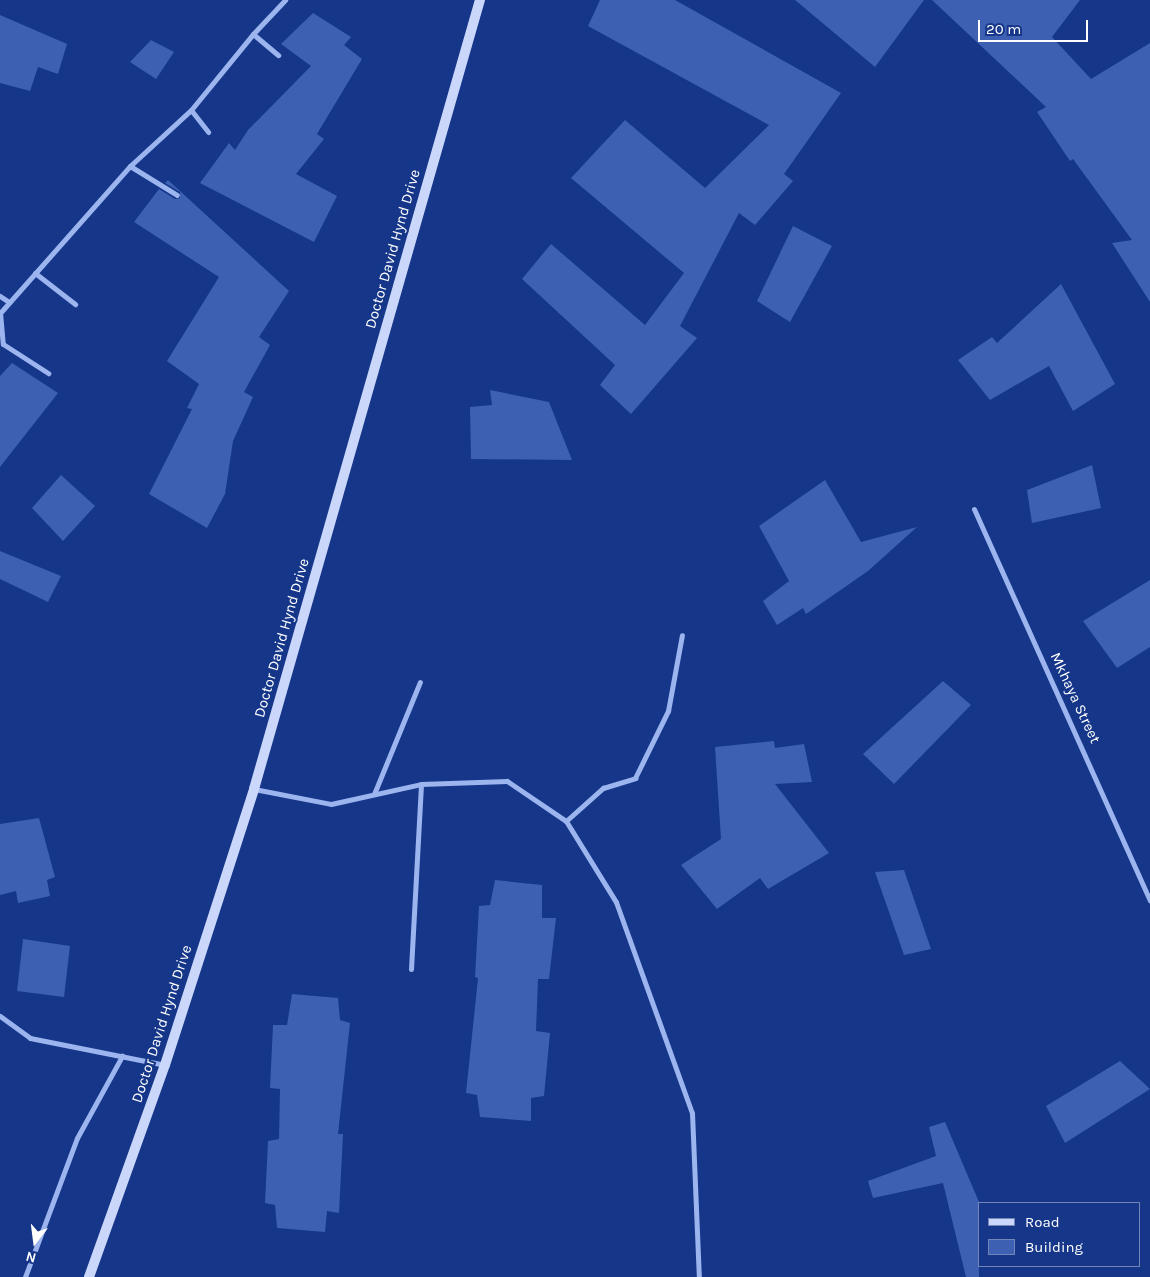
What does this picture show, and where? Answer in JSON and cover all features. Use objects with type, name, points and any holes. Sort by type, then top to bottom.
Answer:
[{"type":"main road","name":"Doctor David Hynd Drive","points":[[89,1277],[165,1065],[254,789],[480,0]]},
{"type":"street","points":[[48,372],[3,344],[0,313],[130,166],[191,110],[252,34],[285,0]]},
{"type":"street","points":[[252,34],[278,55]]},
{"type":"street","points":[[191,110],[208,132]]},
{"type":"street","points":[[130,166],[177,194]]},
{"type":"street","points":[[35,273],[75,304]]},
{"type":"street","points":[[0,296],[10,302]]},
{"type":"street","name":"Mkhaya Street","points":[[974,509],[1150,900]]},
{"type":"street","points":[[566,820],[604,788],[635,778],[668,711],[682,635]]},
{"type":"street","points":[[374,794],[420,682]]},
{"type":"street","points":[[254,789],[331,804],[421,784],[507,782],[566,820],[616,902],[692,1113],[699,1277]]},
{"type":"street","points":[[411,969],[421,784]]},
{"type":"street","points":[[0,1016],[30,1038],[165,1065]]},
{"type":"street","points":[[24,1277],[77,1138],[122,1056]]},
{"type":"building","points":[[600,0],[675,0],[841,93],[784,174],[793,181],[755,225],[739,213],[680,326],[697,338],[631,414],[600,385],[615,365],[522,279],[551,244],[645,325],[684,273],[571,178],[625,120],[705,188],[769,125],[588,26]]},
{"type":"building","points":[[795,0],[924,0],[875,67]]},
{"type":"building","points":[[932,0],[1080,0],[1052,37],[1091,79],[1150,43],[1150,302],[1112,243],[1132,240],[1073,159],[1070,161],[1037,112],[1046,107]]},
{"type":"building","points":[[313,13],[351,37],[344,45],[362,59],[317,134],[324,139],[296,174],[337,196],[314,242],[200,183],[229,143],[235,150],[248,130],[311,66],[281,44]]},
{"type":"building","points":[[0,15],[67,44],[58,74],[38,67],[30,91],[0,83]]},
{"type":"building","points":[[151,40],[174,52],[156,79],[130,62]]},
{"type":"building","points":[[168,180],[289,291],[259,337],[270,345],[244,392],[253,397],[233,441],[225,494],[207,528],[149,494],[192,409],[187,408],[199,384],[167,361],[219,277],[134,222],[159,189],[175,199],[180,198],[180,192],[165,183]]},
{"type":"building","points":[[793,226],[832,246],[790,322],[757,301]]},
{"type":"building","points":[[1061,284],[1115,384],[1073,411],[1049,366],[990,400],[958,360],[992,337],[997,343]]},
{"type":"building","points":[[12,363],[58,393],[0,467],[0,376]]},
{"type":"building","points":[[490,390],[549,402],[572,460],[471,459],[470,407],[492,405]]},
{"type":"building","points":[[1092,465],[1101,508],[1032,523],[1027,490]]},
{"type":"building","points":[[61,475],[95,506],[63,541],[32,508]]},
{"type":"building","points":[[825,480],[861,542],[917,527],[868,571],[806,614],[803,608],[777,625],[763,601],[789,581],[759,526]]},
{"type":"building","points":[[0,551],[61,576],[48,602],[0,579]]},
{"type":"building","points":[[1150,580],[1150,647],[1117,668],[1083,621]]},
{"type":"building","points":[[943,681],[971,705],[894,784],[863,754]]},
{"type":"building","points":[[774,741],[775,748],[804,744],[812,782],[775,784],[829,853],[768,889],[760,878],[717,909],[681,865],[721,839],[715,747]]},
{"type":"building","points":[[39,818],[55,877],[47,880],[50,896],[18,903],[16,891],[0,895],[0,824]]},
{"type":"building","points":[[904,870],[931,949],[904,955],[875,872]]},
{"type":"building","points":[[495,880],[542,885],[542,918],[556,918],[549,979],[538,979],[536,1031],[550,1033],[544,1096],[531,1098],[531,1121],[480,1117],[477,1095],[466,1093],[478,978],[475,977],[479,906],[490,905]]},
{"type":"building","points":[[23,939],[70,946],[64,997],[17,991]]},
{"type":"building","points":[[292,994],[338,998],[340,1020],[350,1023],[338,1134],[343,1134],[339,1213],[327,1211],[325,1232],[277,1228],[275,1205],[265,1203],[268,1141],[279,1139],[280,1089],[270,1088],[273,1025],[287,1025]]},
{"type":"building","points":[[1120,1061],[1150,1089],[1065,1143],[1046,1106]]},
{"type":"building","points":[[945,1122],[979,1202],[979,1277],[966,1277],[943,1183],[873,1198],[868,1181],[936,1156],[929,1127]]}]
